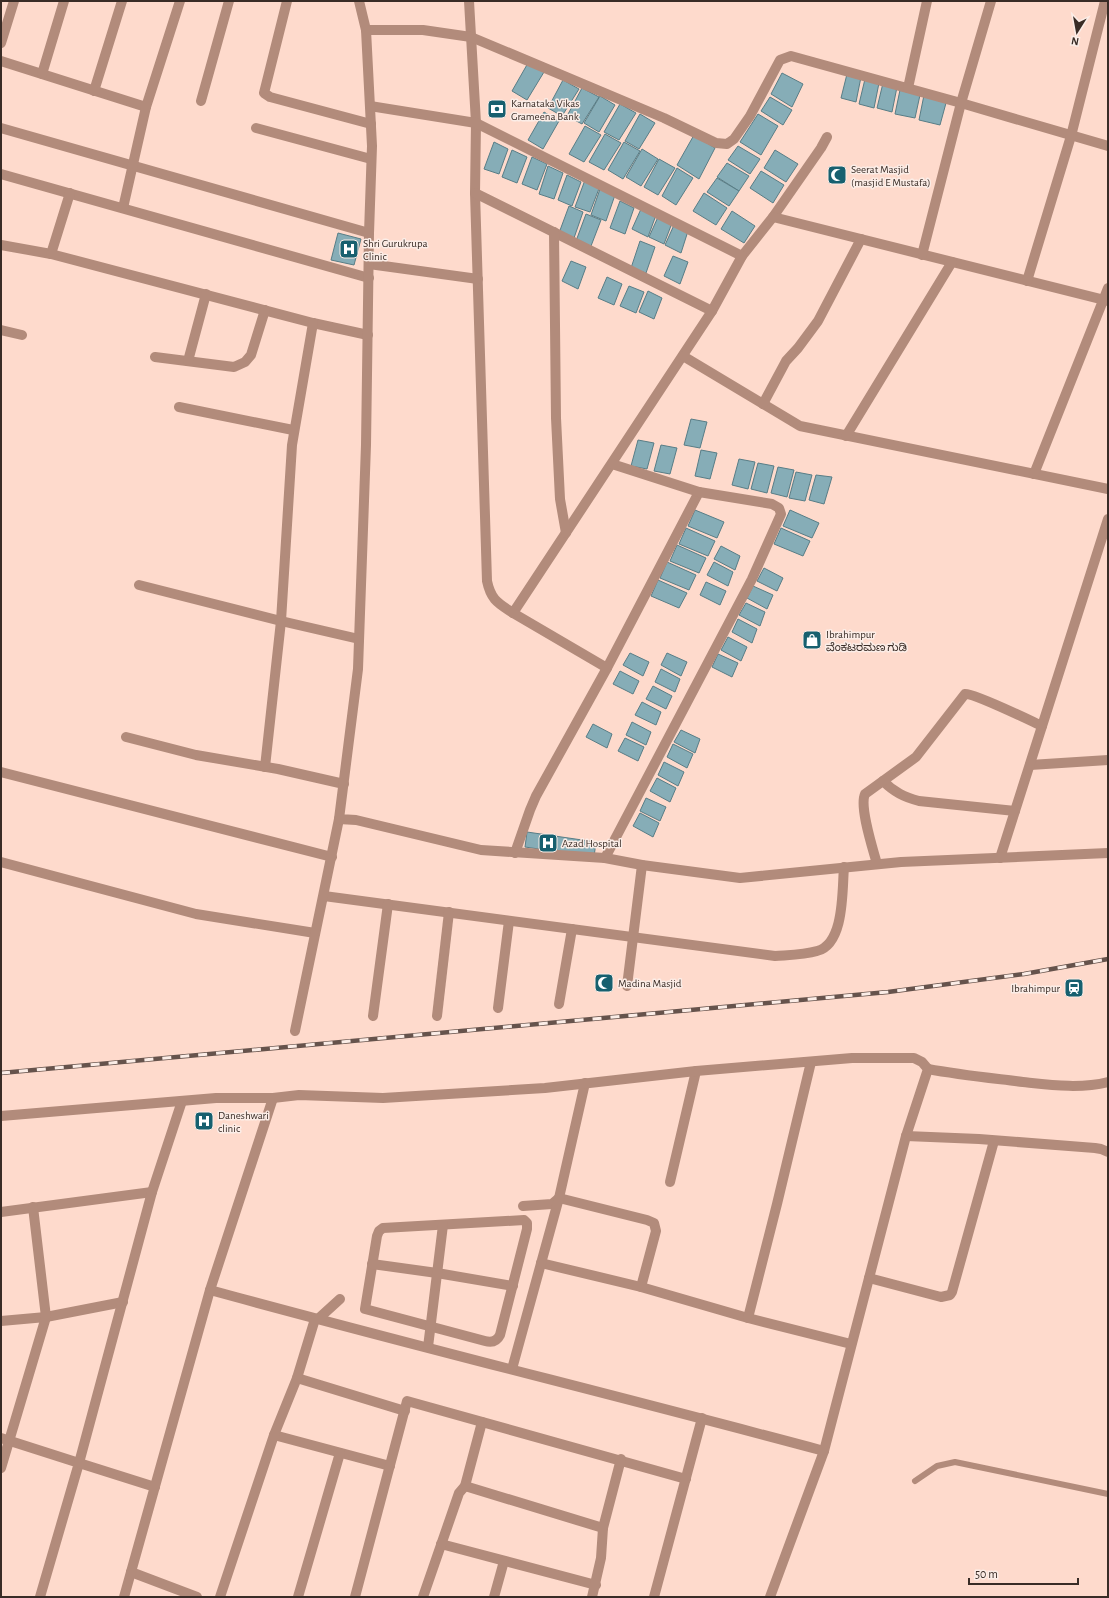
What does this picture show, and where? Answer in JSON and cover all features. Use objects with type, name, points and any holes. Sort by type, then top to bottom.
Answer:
[{"type":"street","points":[[1,43],[14,1]]},
{"type":"street","points":[[42,74],[64,1]]},
{"type":"street","points":[[94,91],[122,1]]},
{"type":"street","points":[[123,208],[146,107],[180,1]]},
{"type":"street","points":[[201,102],[229,1]]},
{"type":"street","points":[[286,1],[264,93],[270,97],[371,124]]},
{"type":"street","points":[[295,1031],[339,819],[358,670],[366,445],[371,159],[371,124],[366,30],[359,1]]},
{"type":"street","points":[[469,1],[476,123],[475,193],[487,581],[490,593],[495,601],[607,668]]},
{"type":"street","points":[[908,88],[927,1]]},
{"type":"street","points":[[922,255],[961,103],[991,1]]},
{"type":"street","points":[[1027,281],[1071,136],[1105,1]]},
{"type":"street","points":[[366,30],[423,30],[471,37],[664,118],[716,143],[727,144],[734,139],[750,116],[780,60],[791,56],[961,103],[1108,146]]},
{"type":"street","points":[[1,61],[146,107]]},
{"type":"street","points":[[370,106],[476,123],[742,256]]},
{"type":"street","points":[[1,128],[369,233]]},
{"type":"street","points":[[256,128],[371,159]]},
{"type":"street","points":[[513,613],[712,311],[742,256],[773,217],[827,137]]},
{"type":"street","points":[[1,174],[369,278]]},
{"type":"street","points":[[475,193],[712,311]]},
{"type":"street","points":[[52,254],[70,194]]},
{"type":"street","points":[[773,217],[1105,301]]},
{"type":"street","points":[[554,232],[556,418],[560,499],[566,533]]},
{"type":"street","points":[[763,404],[786,361],[798,348],[818,321],[861,239]]},
{"type":"street","points":[[1,244],[52,254],[313,323],[368,335]]},
{"type":"street","points":[[846,436],[952,262]]},
{"type":"street","points":[[369,264],[478,279]]},
{"type":"street","points":[[1034,474],[1105,301],[1108,288]]},
{"type":"street","points":[[188,361],[206,294]]},
{"type":"street","points":[[155,357],[234,367],[245,362],[251,355],[265,310]]},
{"type":"street","points":[[266,767],[281,621],[293,430],[313,323]]},
{"type":"street","points":[[1,330],[22,335]]},
{"type":"street","points":[[682,356],[800,426],[1108,489]]},
{"type":"street","points":[[179,407],[293,430]]},
{"type":"street","points":[[605,858],[752,579],[781,514],[779,508],[772,504],[699,492],[612,464]]},
{"type":"street","points":[[515,853],[536,796],[607,668],[699,492]]},
{"type":"street","points":[[1000,858],[1105,536],[1108,519]]},
{"type":"street","points":[[139,585],[359,639]]},
{"type":"street","points":[[877,864],[863,803],[865,794],[916,757],[965,694],[979,698],[1042,726]]},
{"type":"street","points":[[126,737],[196,755],[266,767],[344,784]]},
{"type":"street","points":[[1030,765],[1108,760]]},
{"type":"street","points":[[1,772],[332,856]]},
{"type":"street","points":[[883,781],[894,791],[904,797],[919,801],[1015,812]]},
{"type":"street","points":[[339,819],[356,820],[481,850],[605,858],[642,865],[740,878],[901,862],[1108,853]]},
{"type":"street","points":[[1,862],[196,914],[315,933]]},
{"type":"street","points":[[627,986],[642,865]]},
{"type":"street","points":[[324,896],[774,956],[818,951],[827,946],[839,924],[844,867]]},
{"type":"street","points":[[373,1016],[388,904]]},
{"type":"street","points":[[437,1016],[448,912]]},
{"type":"street","points":[[498,1008],[509,921]]},
{"type":"street","points":[[559,1004],[572,929]]},
{"type":"street","points":[[1,1116],[216,1098],[273,1098],[299,1095],[383,1098],[545,1088],[696,1071],[852,1058],[914,1058],[922,1062],[928,1069],[965,1076],[1061,1086],[1090,1085],[1108,1082]]},
{"type":"street","points":[[748,1318],[811,1062]]},
{"type":"street","points":[[770,1597],[824,1451],[906,1136],[928,1069]]},
{"type":"street","points":[[670,1182],[696,1071]]},
{"type":"street","points":[[512,1369],[559,1198],[585,1084]]},
{"type":"street","points":[[124,1597],[210,1290],[273,1098]]},
{"type":"street","points":[[40,1597],[79,1463],[152,1192],[182,1101]]},
{"type":"street","points":[[906,1136],[1095,1148],[1108,1152]]},
{"type":"street","points":[[869,1278],[941,1297],[950,1295],[994,1141]]},
{"type":"street","points":[[1,1212],[152,1192]]},
{"type":"street","points":[[559,1198],[654,1223],[656,1231],[641,1287]]},
{"type":"street","points":[[523,1206],[552,1204],[559,1198]]},
{"type":"street","points":[[1,1468],[5,1439],[46,1318],[33,1208]]},
{"type":"street","points":[[524,1220],[527,1223],[527,1229],[513,1286],[500,1335],[496,1340],[490,1342],[365,1309],[379,1231],[383,1228],[443,1225],[524,1220]]},
{"type":"street","points":[[428,1347],[443,1225]]},
{"type":"street","points":[[541,1263],[641,1287],[748,1318],[851,1344]]},
{"type":"street","points":[[372,1264],[513,1286]]},
{"type":"street","points":[[210,1290],[315,1319],[702,1418],[824,1451]]},
{"type":"street","points":[[315,1319],[318,1319],[340,1299]]},
{"type":"street","points":[[1,1321],[46,1318],[123,1302]]},
{"type":"street","points":[[220,1597],[274,1435],[297,1378],[315,1319]]},
{"type":"street","points":[[297,1378],[405,1411]]},
{"type":"street","points":[[355,1597],[407,1401],[621,1459],[686,1479]]},
{"type":"street","points":[[654,1597],[702,1418]]},
{"type":"street","points":[[423,1597],[459,1493],[464,1486],[482,1422]]},
{"type":"street","points":[[274,1435],[390,1466]]},
{"type":"street","points":[[5,1439],[155,1487]]},
{"type":"street","points":[[298,1597],[340,1453]]},
{"type":"street","points":[[592,1597],[602,1558],[603,1528],[621,1459]]},
{"type":"street","points":[[464,1486],[603,1528]]},
{"type":"street","points":[[441,1544],[596,1584]]},
{"type":"street","points":[[494,1597],[504,1561]]},
{"type":"street","points":[[131,1572],[197,1597]]},
{"type":"lane","points":[[915,1481],[937,1466],[955,1462],[1108,1494]]},
{"type":"building","points":[[528,63],[544,72],[527,100],[512,91]]},
{"type":"building","points":[[782,73],[803,84],[792,107],[771,94]]},
{"type":"building","points":[[847,74],[861,77],[856,102],[841,98]]},
{"type":"building","points":[[865,79],[879,83],[874,108],[859,104]]},
{"type":"building","points":[[563,80],[579,89],[562,116],[548,108]]},
{"type":"building","points":[[883,83],[897,87],[892,112],[877,108]]},
{"type":"building","points":[[582,88],[599,97],[582,124],[567,116]]},
{"type":"building","points":[[900,90],[920,95],[915,118],[895,114]]},
{"type":"building","points":[[924,95],[946,103],[940,125],[919,120]]},
{"type":"building","points":[[600,96],[615,105],[599,132],[584,123]]},
{"type":"building","points":[[770,97],[792,110],[783,125],[761,111]]},
{"type":"building","points":[[620,104],[636,113],[619,140],[604,132]]},
{"type":"building","points":[[544,112],[559,121],[543,149],[528,140]]},
{"type":"building","points":[[640,114],[655,123],[639,149],[625,141]]},
{"type":"building","points":[[758,114],[778,126],[761,155],[740,142]]},
{"type":"building","points":[[585,126],[601,135],[584,162],[569,154]]},
{"type":"building","points":[[605,134],[621,143],[604,170],[589,162]]},
{"type":"building","points":[[694,135],[715,148],[699,179],[677,165]]},
{"type":"building","points":[[494,142],[508,149],[499,174],[484,169]]},
{"type":"building","points":[[624,142],[640,151],[623,179],[608,170]]},
{"type":"building","points":[[738,146],[760,159],[750,174],[728,160]]},
{"type":"building","points":[[642,149],[658,159],[641,186],[626,177]]},
{"type":"building","points":[[512,150],[527,157],[517,183],[502,177]]},
{"type":"building","points":[[775,150],[798,164],[786,182],[764,168]]},
{"type":"building","points":[[532,157],[547,164],[537,190],[522,184]]},
{"type":"building","points":[[659,159],[675,168],[658,195],[644,187]]},
{"type":"building","points":[[727,163],[749,176],[739,191],[717,177]]},
{"type":"building","points":[[548,166],[563,173],[554,199],[539,194]]},
{"type":"building","points":[[677,168],[693,178],[676,205],[662,196]]},
{"type":"building","points":[[761,171],[784,185],[773,203],[750,188]]},
{"type":"building","points":[[567,175],[581,182],[572,206],[558,200]]},
{"type":"building","points":[[717,178],[739,191],[729,206],[707,192]]},
{"type":"building","points":[[585,180],[600,186],[590,212],[575,207]]},
{"type":"building","points":[[600,189],[615,195],[606,221],[591,215]]},
{"type":"building","points":[[704,193],[727,208],[716,225],[693,211]]},
{"type":"building","points":[[620,201],[634,208],[625,234],[610,228]]},
{"type":"building","points":[[569,206],[583,212],[574,238],[559,233]]},
{"type":"building","points":[[641,209],[656,215],[648,237],[632,229]]},
{"type":"building","points":[[732,211],[755,226],[744,243],[721,229]]},
{"type":"building","points":[[586,214],[601,220],[591,246],[576,241]]},
{"type":"building","points":[[658,217],[672,223],[664,244],[649,237]]},
{"type":"building","points":[[674,225],[688,231],[681,253],[665,245]]},
{"type":"building","points":[[338,233],[361,239],[354,265],[331,260]]},
{"type":"building","points":[[640,241],[655,247],[646,273],[631,268]]},
{"type":"building","points":[[673,256],[688,262],[680,284],[664,276]]},
{"type":"building","points":[[571,261],[586,267],[578,289],[562,281]]},
{"type":"building","points":[[607,277],[622,284],[614,305],[598,298]]},
{"type":"building","points":[[629,286],[644,292],[636,313],[620,306]]},
{"type":"building","points":[[648,291],[662,298],[654,319],[639,312]]},
{"type":"building","points":[[691,419],[707,422],[700,448],[684,445]]},
{"type":"building","points":[[638,440],[654,443],[647,469],[631,466]]},
{"type":"building","points":[[661,445],[677,448],[670,474],[654,471]]},
{"type":"building","points":[[701,450],[717,453],[710,479],[695,476]]},
{"type":"building","points":[[739,459],[755,462],[748,489],[732,485]]},
{"type":"building","points":[[758,463],[774,466],[767,493],[751,489]]},
{"type":"building","points":[[778,467],[794,470],[787,497],[771,493]]},
{"type":"building","points":[[796,472],[812,475],[805,501],[789,498]]},
{"type":"building","points":[[816,475],[832,477],[824,504],[809,500]]},
{"type":"building","points":[[695,510],[724,522],[717,538],[688,526]]},
{"type":"building","points":[[790,510],[819,523],[812,538],[783,526]]},
{"type":"building","points":[[686,528],[715,541],[708,556],[679,544]]},
{"type":"building","points":[[781,528],[810,541],[803,556],[774,544]]},
{"type":"building","points":[[677,545],[706,558],[699,573],[670,561]]},
{"type":"building","points":[[721,546],[740,556],[735,570],[714,559]]},
{"type":"building","points":[[667,562],[696,575],[689,590],[660,578]]},
{"type":"building","points":[[714,562],[733,572],[728,586],[707,575]]},
{"type":"building","points":[[764,568],[783,578],[777,591],[757,581]]},
{"type":"building","points":[[658,580],[687,593],[679,608],[651,596]]},
{"type":"building","points":[[706,582],[726,591],[720,605],[700,595]]},
{"type":"building","points":[[753,586],[773,595],[767,609],[747,598]]},
{"type":"building","points":[[746,603],[765,612],[760,626],[739,615]]},
{"type":"building","points":[[738,619],[757,629],[752,643],[732,632]]},
{"type":"building","points":[[728,637],[747,647],[741,661],[721,650]]},
{"type":"building","points":[[630,653],[649,662],[643,676],[623,665]]},
{"type":"building","points":[[667,653],[687,662],[681,676],[661,665]]},
{"type":"building","points":[[718,654],[738,663],[732,677],[712,667]]},
{"type":"building","points":[[661,669],[680,679],[675,692],[655,682]]},
{"type":"building","points":[[620,671],[639,681],[633,694],[613,684]]},
{"type":"building","points":[[653,686],[672,696],[666,709],[646,699]]},
{"type":"building","points":[[642,702],[661,712],[656,725],[635,715]]},
{"type":"building","points":[[632,722],[651,732],[646,745],[626,735]]},
{"type":"building","points":[[593,724],[612,734],[607,748],[586,737]]},
{"type":"building","points":[[681,730],[700,739],[695,753],[674,742]]},
{"type":"building","points":[[625,738],[644,747],[638,761],[618,751]]},
{"type":"building","points":[[673,744],[693,754],[687,768],[667,757]]},
{"type":"building","points":[[664,762],[684,772],[678,786],[658,775]]},
{"type":"building","points":[[657,778],[676,788],[670,802],[650,791]]},
{"type":"building","points":[[646,798],[666,807],[660,821],[640,811]]},
{"type":"building","points":[[640,813],[659,823],[653,837],[633,826]]},
{"type":"building","points":[[527,832],[596,842],[594,857],[525,847]]},
{"type":"railway","points":[[1,1073],[888,992],[1024,974],[1108,959]]},
{"type":"place","name":"Karnataka Vikas Grameena Bank","points":[[497,109]]},
{"type":"place","name":"Seerat Masjid (masjid E Mustafa)","points":[[837,175]]},
{"type":"place","name":"Shri Gurukrupa Clinic","points":[[349,249]]},
{"type":"place","name":"Ibrahimpur ವೆಂಕಟರಮಣ ಗುಡಿ","points":[[812,640]]},
{"type":"place","name":"Azad Hospital","points":[[548,843]]},
{"type":"place","name":"Madina Masjid","points":[[604,983]]},
{"type":"place","name":"Ibrahimpur","points":[[1074,988]]},
{"type":"place","name":"Daneshwari clinic","points":[[204,1121]]}]
